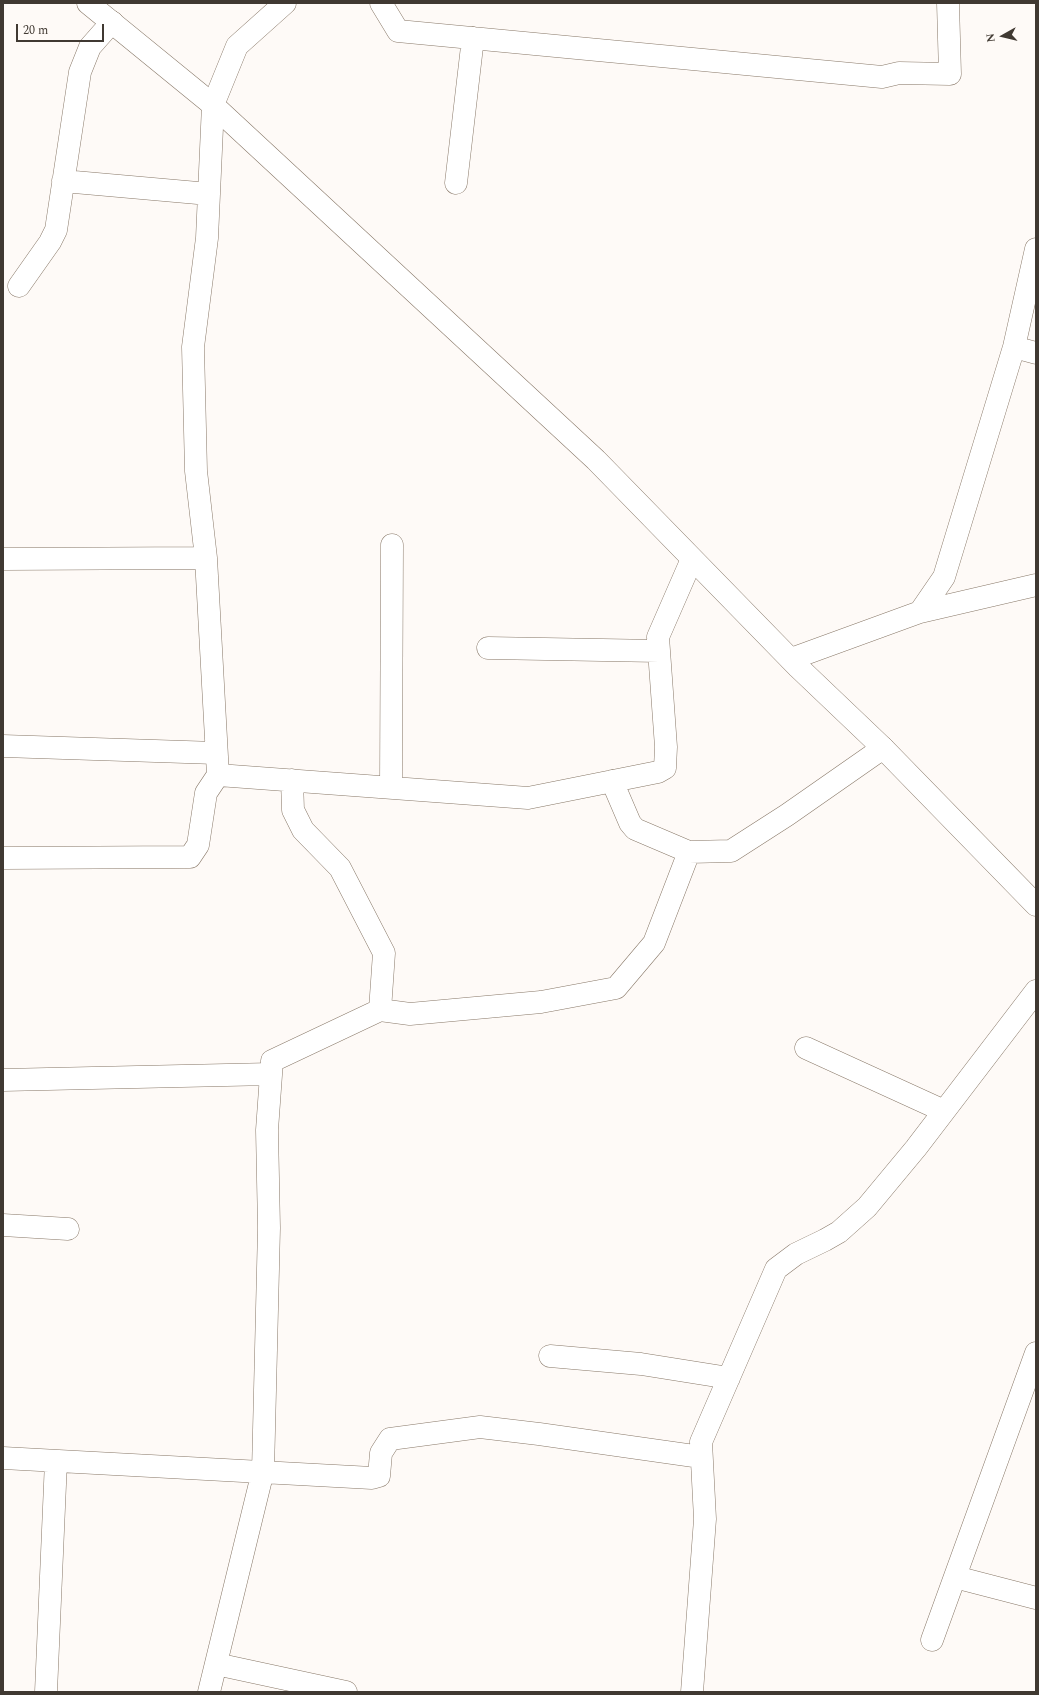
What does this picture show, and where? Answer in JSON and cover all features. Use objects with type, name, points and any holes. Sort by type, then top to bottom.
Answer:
[{"type":"street","points":[[88,3],[213,105],[596,460],[791,659],[883,748],[1036,905]]},
{"type":"street","points":[[3,858],[190,857],[198,845],[206,793],[218,775],[206,558],[196,471],[193,347],[207,238],[213,105],[236,46],[285,3]]},
{"type":"street","points":[[381,3],[398,31],[882,77],[899,73],[950,74],[948,3]]},
{"type":"street","points":[[19,286],[50,242],[56,230],[80,72],[90,47],[112,22]]},
{"type":"street","points":[[456,182],[473,38]]},
{"type":"street","points":[[63,181],[209,194]]},
{"type":"street","points":[[920,612],[944,577],[1014,348],[1036,249]]},
{"type":"street","points":[[1014,348],[1036,353]]},
{"type":"street","points":[[391,787],[392,545]]},
{"type":"street","points":[[3,559],[206,558]]},
{"type":"street","points":[[218,775],[528,798],[658,772],[665,768],[666,747],[658,637],[692,559]]},
{"type":"street","points":[[791,659],[920,612],[1036,585]]},
{"type":"street","points":[[488,648],[659,651]]},
{"type":"street","points":[[3,746],[216,753]]},
{"type":"street","points":[[612,781],[630,823],[635,828],[689,852],[731,851],[787,815],[883,748]]},
{"type":"street","points":[[292,780],[293,810],[303,830],[340,868],[384,952],[380,1010]]},
{"type":"street","points":[[209,1692],[263,1471],[269,1228],[266,1130],[272,1061],[380,1010],[410,1014],[541,1002],[616,988],[654,943],[689,852]]},
{"type":"street","points":[[692,1692],[705,1519],[701,1442],[776,1270],[796,1254],[826,1240],[839,1232],[867,1207],[916,1148],[1036,991]]},
{"type":"street","points":[[806,1048],[944,1111]]},
{"type":"street","points":[[3,1080],[271,1074]]},
{"type":"street","points":[[3,1225],[68,1229]]},
{"type":"street","points":[[932,1640],[1036,1353]]},
{"type":"street","points":[[550,1356],[641,1364],[729,1378]]},
{"type":"street","points":[[3,1458],[372,1478],[379,1476],[381,1453],[390,1439],[480,1427],[701,1457]]},
{"type":"street","points":[[46,1692],[56,1460]]},
{"type":"street","points":[[955,1577],[1036,1598]]},
{"type":"street","points":[[216,1664],[346,1692]]}]
